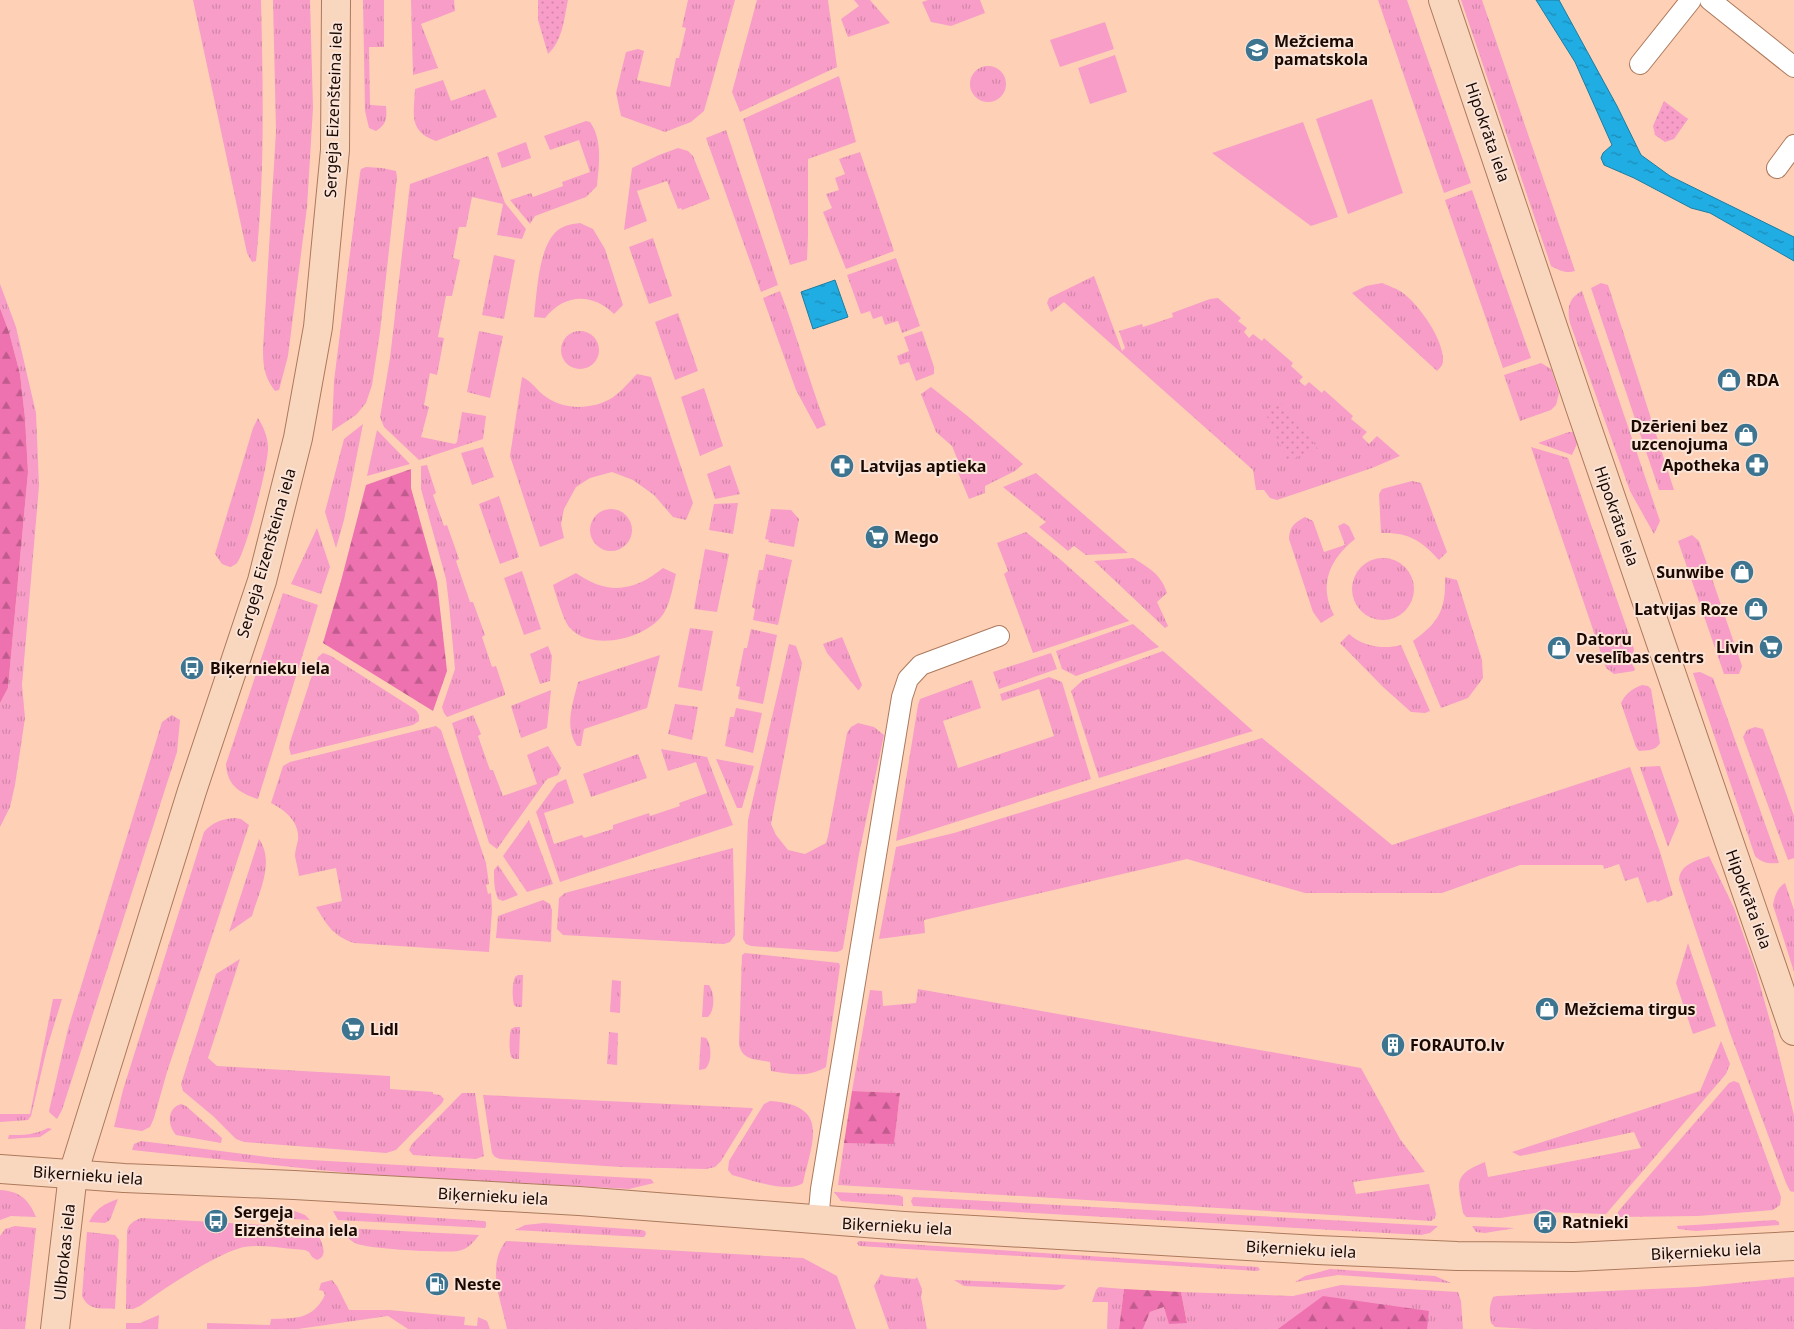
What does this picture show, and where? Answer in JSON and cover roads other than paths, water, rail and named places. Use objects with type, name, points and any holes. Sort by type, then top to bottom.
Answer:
[{"type":"street","name":"Sergeja Eizenšteina iela","points":[[73,1174],[189,800],[262,581],[298,438],[318,327],[335,150],[336,0]]},
{"type":"street","name":"Hipokrāta iela","points":[[1443,0],[1794,1031]]},
{"type":"street","points":[[1640,64],[1690,0]]},
{"type":"street","points":[[1710,0],[1794,67]]},
{"type":"street","points":[[1777,168],[1794,145]]},
{"type":"street","points":[[818,1221],[821,1189],[902,697],[908,679],[921,665],[999,636]]},
{"type":"street","name":"Biķernieku iela","points":[[0,1169],[579,1201],[818,1221],[1297,1249],[1574,1258],[1794,1246]]},
{"type":"street","name":"Ulbrokas iela","points":[[55,1329],[73,1174]]},
{"type":"water","points":[[1536,0],[1559,0],[1617,106],[1641,155],[1670,176],[1794,237],[1794,261],[1710,213],[1691,208],[1634,178],[1604,165],[1601,158],[1603,153],[1612,145],[1575,62]]},
{"type":"water","points":[[835,280],[848,317],[813,329],[801,292]]},
{"type":"place","name":"Mežciema pamatskola","points":[[1257,50]]},
{"type":"place","name":"RDA","points":[[1729,380]]},
{"type":"place","name":"Dzērieni bez uzcenojuma","points":[[1746,435]]},
{"type":"place","name":"Apotheka","points":[[1757,465]]},
{"type":"place","name":"Latvijas aptieka","points":[[842,466]]},
{"type":"place","name":"Mego","points":[[877,537]]},
{"type":"place","name":"Sunwibe","points":[[1742,572]]},
{"type":"place","name":"Latvijas Roze","points":[[1756,609]]},
{"type":"place","name":"Livin","points":[[1771,647]]},
{"type":"place","name":"Datoru veselības centrs","points":[[1559,648]]},
{"type":"place","name":"Biķernieku iela","points":[[192,668]]},
{"type":"place","name":"Mežciema tirgus","points":[[1547,1009]]},
{"type":"place","name":"Lidl","points":[[353,1029]]},
{"type":"place","name":"FORAUTO.lv","points":[[1393,1045]]},
{"type":"place","name":"Sergeja Eizenšteina iela","points":[[216,1221]]},
{"type":"place","name":"Ratnieki","points":[[1545,1222]]},
{"type":"place","name":"Neste","points":[[437,1284]]}]
